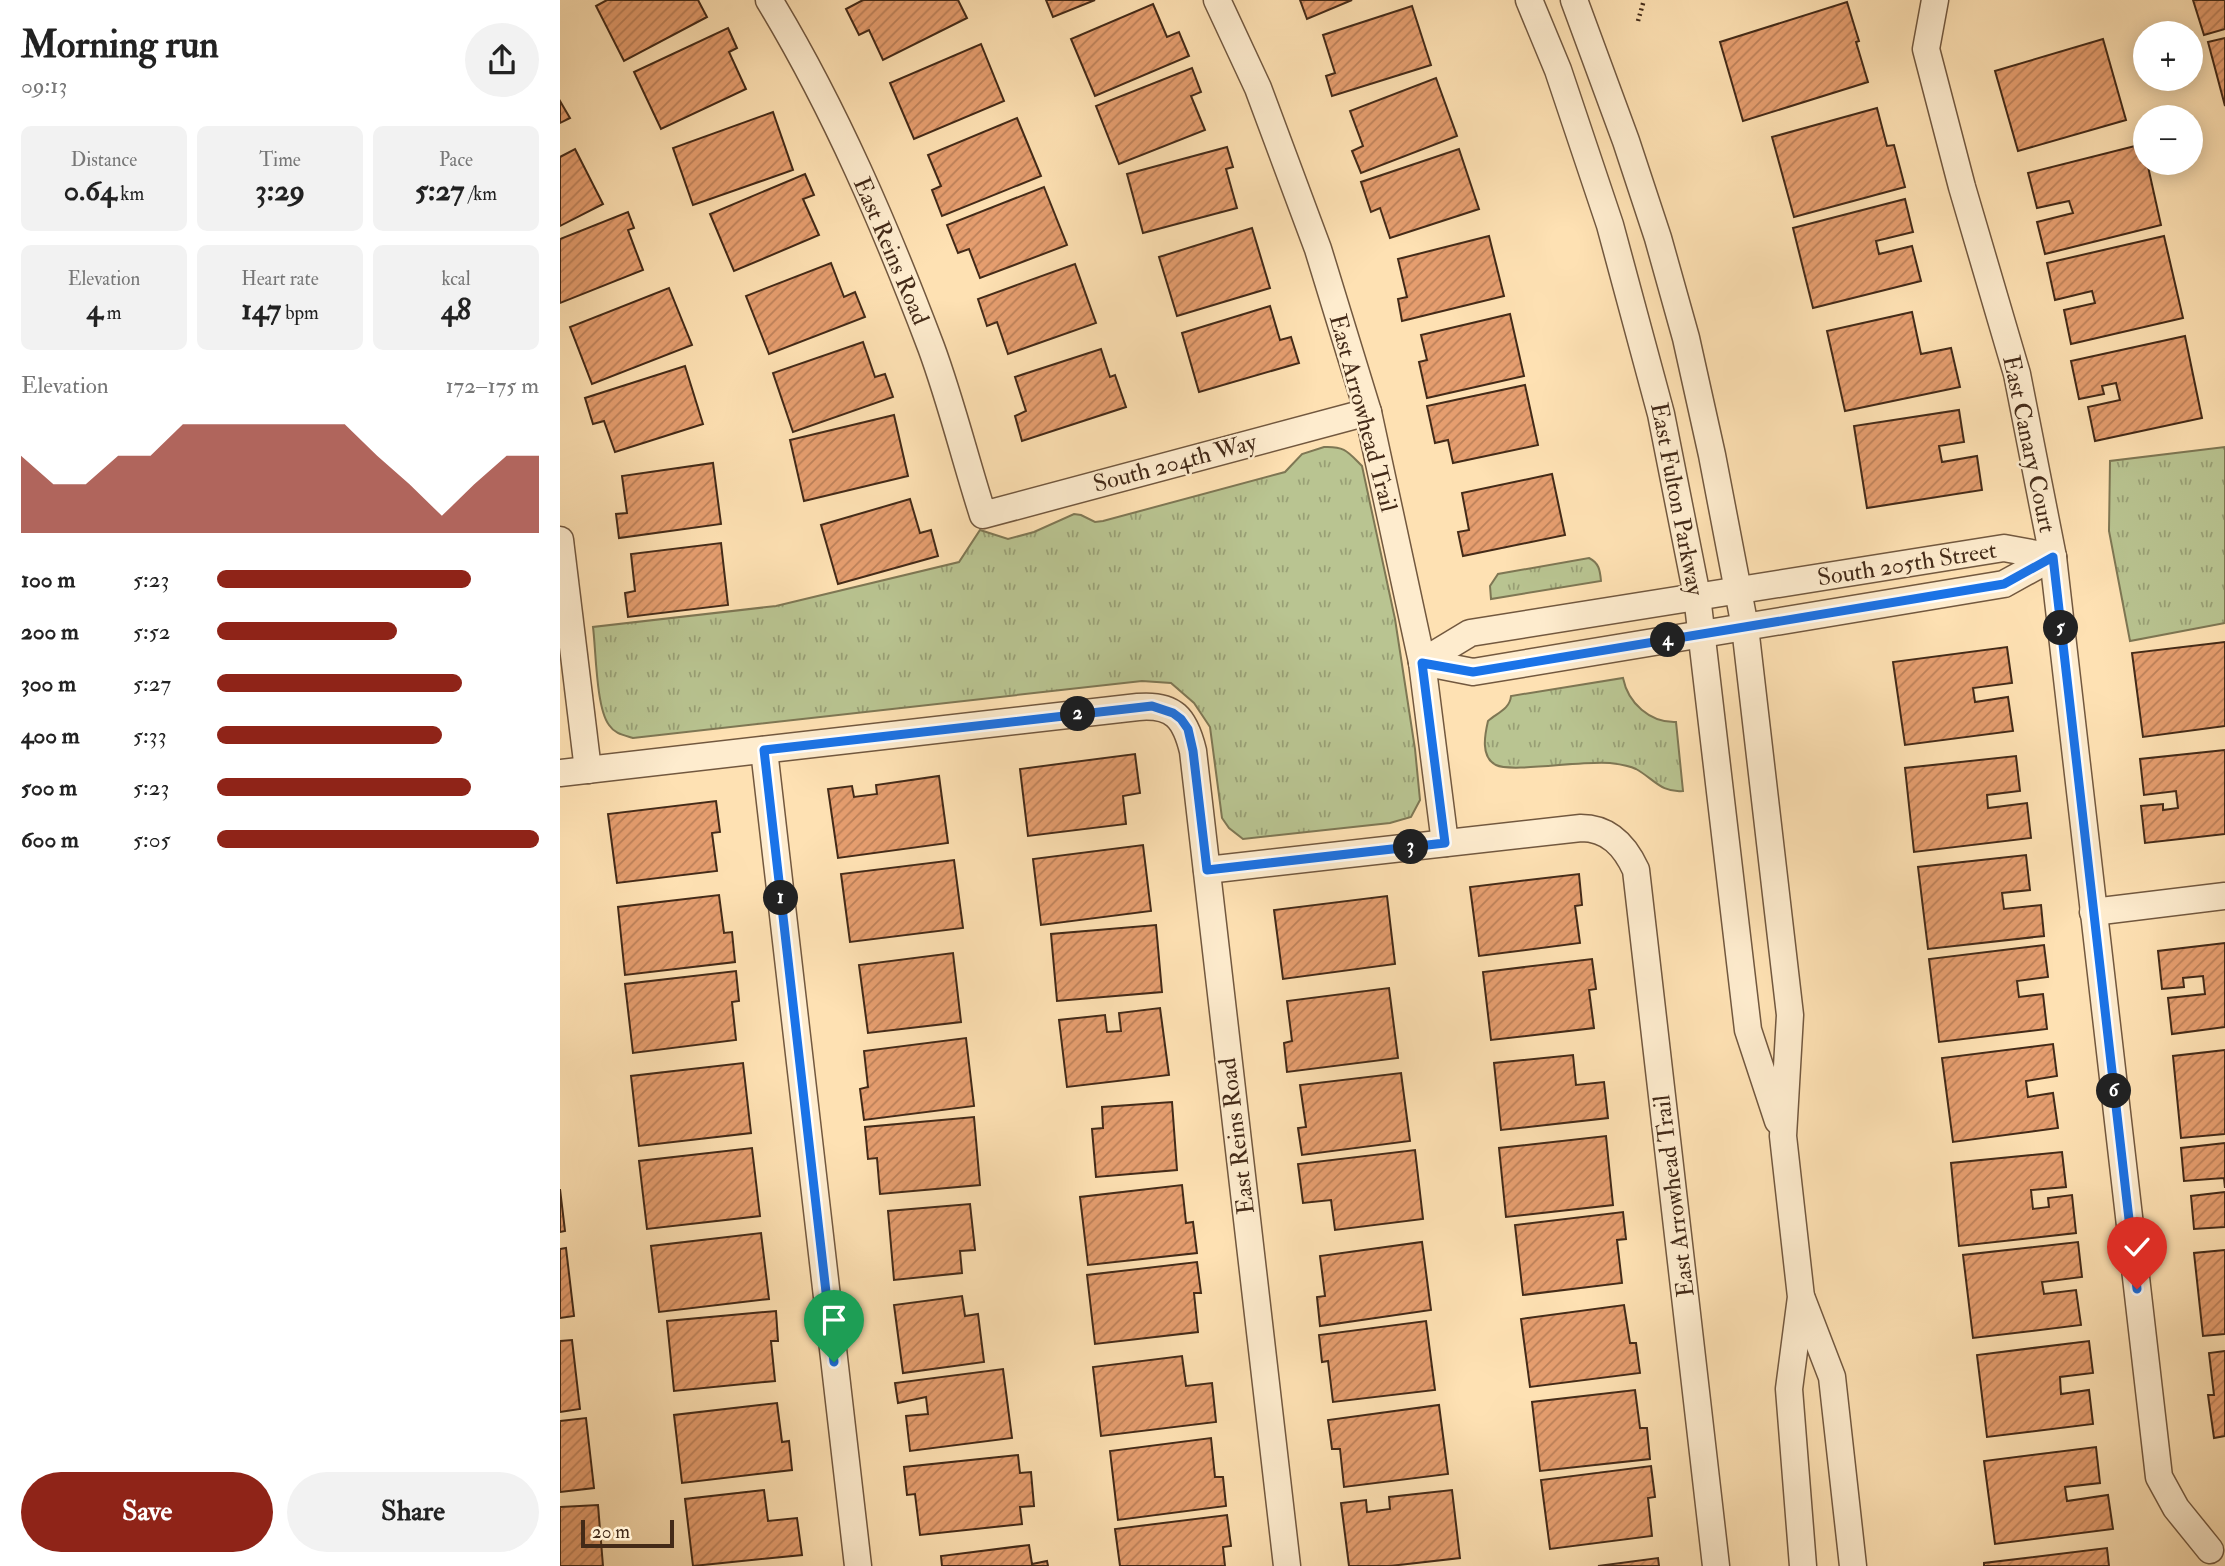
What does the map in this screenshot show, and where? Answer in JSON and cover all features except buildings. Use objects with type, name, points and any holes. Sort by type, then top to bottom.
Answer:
[{"type":"street","name":"East Reins Road","points":[[769,0],[789,33],[867,188],[932,349],[983,515]]},
{"type":"street","name":"East Arrowhead Trail","points":[[1217,0],[1258,88],[1318,248],[1368,412],[1422,663],[1445,843],[1588,828],[1610,835],[1628,851],[1636,870],[1716,1566]]},
{"type":"street","name":"East Fulton Parkway","points":[[1529,0],[1558,70],[1605,212],[1661,414],[1697,596],[1748,1030],[1783,1136]]},
{"type":"street","name":"East Fulton Parkway","points":[[1574,0],[1626,141],[1658,238],[1686,338],[1745,627],[1790,1015],[1783,1136],[1801,1297],[1789,1389],[1803,1566]]},
{"type":"street","name":"East Canary Court","points":[[1935,0],[1926,49],[1962,187],[2017,374],[2053,557],[2159,1477],[2176,1508],[2210,1550]]},
{"type":"street","name":"South 204th Way","points":[[983,515],[1368,412]]},
{"type":"street","points":[[560,540],[588,770]]},
{"type":"street","name":"South 205th Street","points":[[1422,663],[1470,634],[2004,548],[2053,557]]},
{"type":"street","name":"South 205th Street","points":[[1422,663],[1473,672],[2004,584],[2053,557]]},
{"type":"street","name":"East Reins Road","points":[[764,750],[1152,706],[1173,713],[1188,729],[1193,751],[1287,1566]]},
{"type":"street","points":[[560,773],[764,750],[858,1566]]},
{"type":"street","points":[[1207,870],[1445,843]]},
{"type":"street","points":[[2093,912],[2225,897]]},
{"type":"street","name":"East Fulton Parkway","points":[[1801,1297],[1832,1377],[1853,1566]]},
{"type":"path","points":[[1638,21],[1644,0]]},
{"type":"green space","points":[[1324,447],[1346,451],[1362,466],[1395,619],[1415,749],[1420,800],[1411,817],[1390,823],[1243,839],[1229,828],[1222,818],[1210,727],[1194,703],[1171,683],[1142,681],[633,738],[614,730],[605,717],[599,693],[593,627],[776,606],[959,562],[980,530],[1008,539],[1034,532],[1074,514],[1095,522],[1103,521],[1285,472],[1302,454]]},
{"type":"green space","points":[[2225,447],[2225,623],[2130,641],[2109,531],[2110,461]]},
{"type":"green space","points":[[1589,558],[1598,567],[1601,581],[1491,599],[1490,586],[1498,574]]},
{"type":"green space","points":[[1623,678],[1630,696],[1642,710],[1657,719],[1676,722],[1683,791],[1663,788],[1636,769],[1623,765],[1598,763],[1516,768],[1496,765],[1488,757],[1485,745],[1488,721],[1506,708],[1511,696]]},
{"type":"route","points":[[834,1362],[764,750],[1152,706],[1173,713],[1188,729],[1207,870],[1445,843],[1422,663],[1473,672],[2004,584],[2053,557],[2137,1289]]}]
